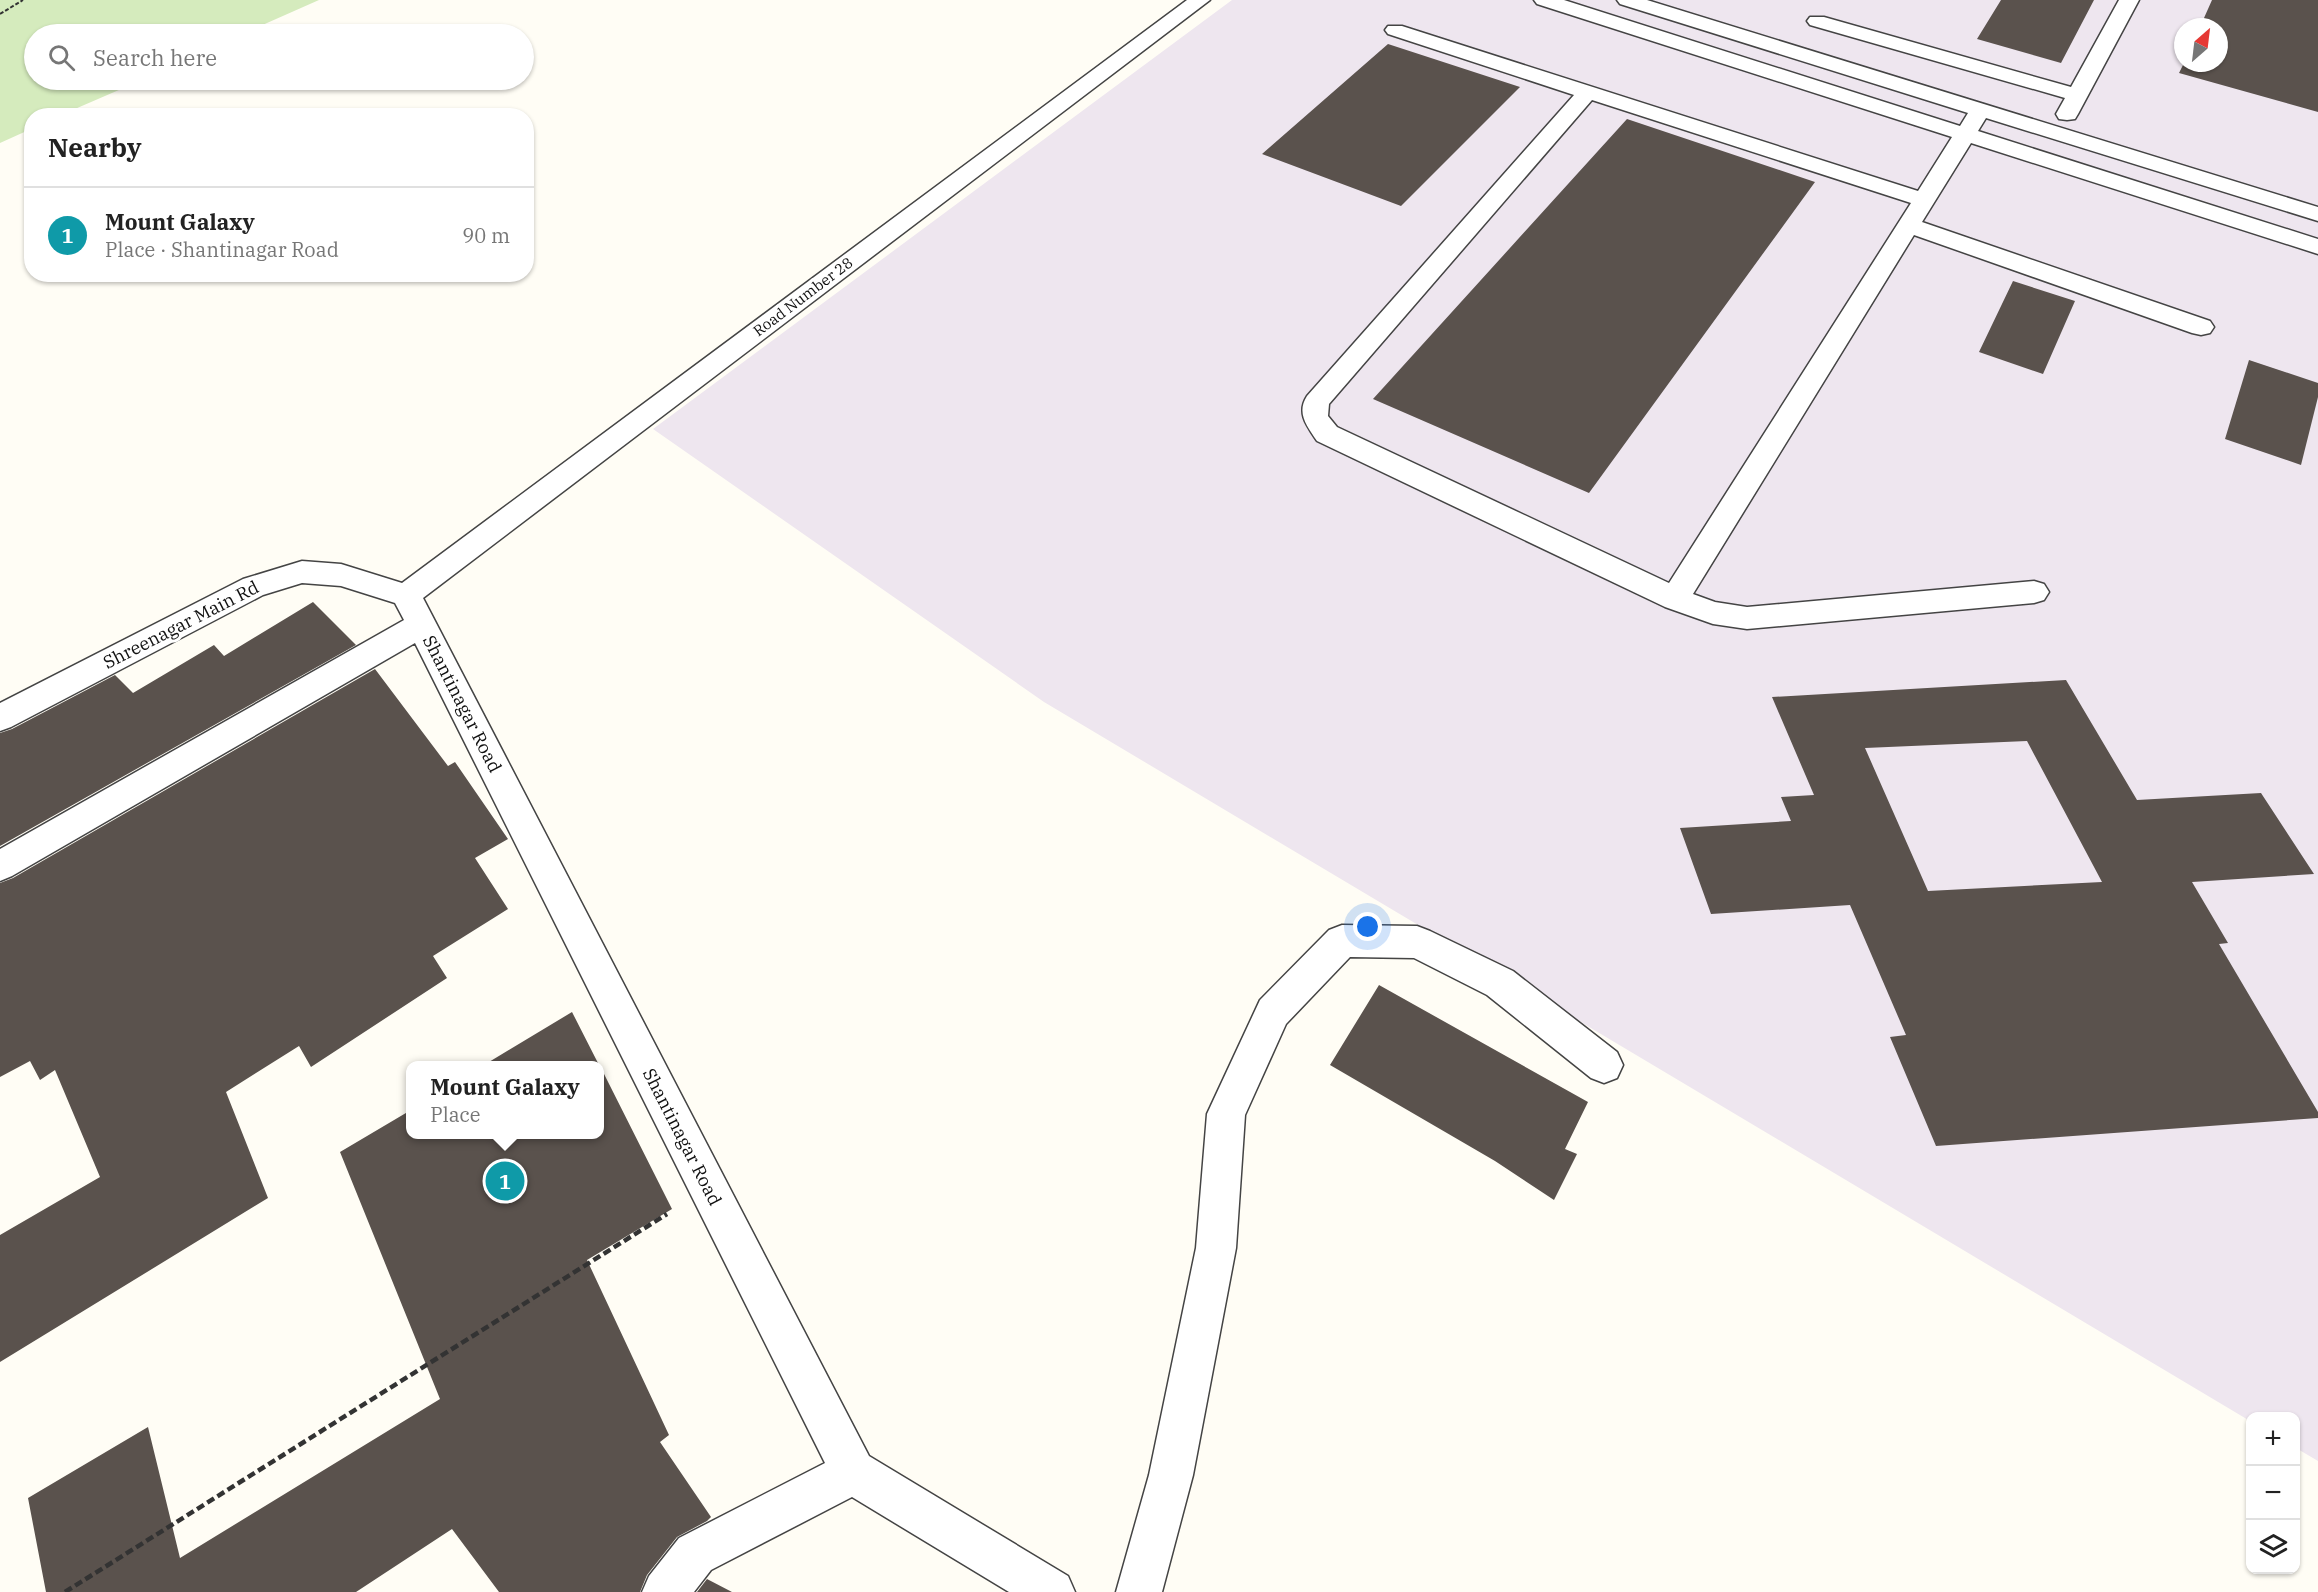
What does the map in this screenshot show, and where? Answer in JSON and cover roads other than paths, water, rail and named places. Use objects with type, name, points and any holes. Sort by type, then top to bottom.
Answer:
[{"type":"street","name":"Road Number 28","points":[[0,866],[414,610],[1200,0]]},
{"type":"street","points":[[1544,0],[2318,248]]},
{"type":"street","points":[[1627,0],[2318,214]]},
{"type":"street","points":[[2057,133],[2129,0]]},
{"type":"street","points":[[1793,51],[1823,14],[2077,95]]},
{"type":"street","points":[[1395,30],[1924,200]]},
{"type":"street","points":[[1588,92],[1316,402],[1315,417],[1327,434],[1675,599],[1713,613],[1747,618],[2034,592]]},
{"type":"street","points":[[1675,599],[1981,110]]},
{"type":"street","points":[[1909,225],[2201,327]]},
{"type":"street","name":"Shreenagar Main Rd","points":[[0,718],[253,587],[302,572],[341,575],[414,610]]},
{"type":"street","name":"Shantinagar Road","points":[[414,610],[853,1472]]},
{"type":"street","points":[[1139,1592],[1171,1475],[1216,1248],[1226,1114],[1273,1012],[1342,941],[1417,942],[1500,983],[1604,1065]]},
{"type":"street","points":[[665,1592],[695,1554],[853,1472],[1052,1592]]},
{"type":"place","name":"Mount Galaxy","points":[[505,1181]]}]
